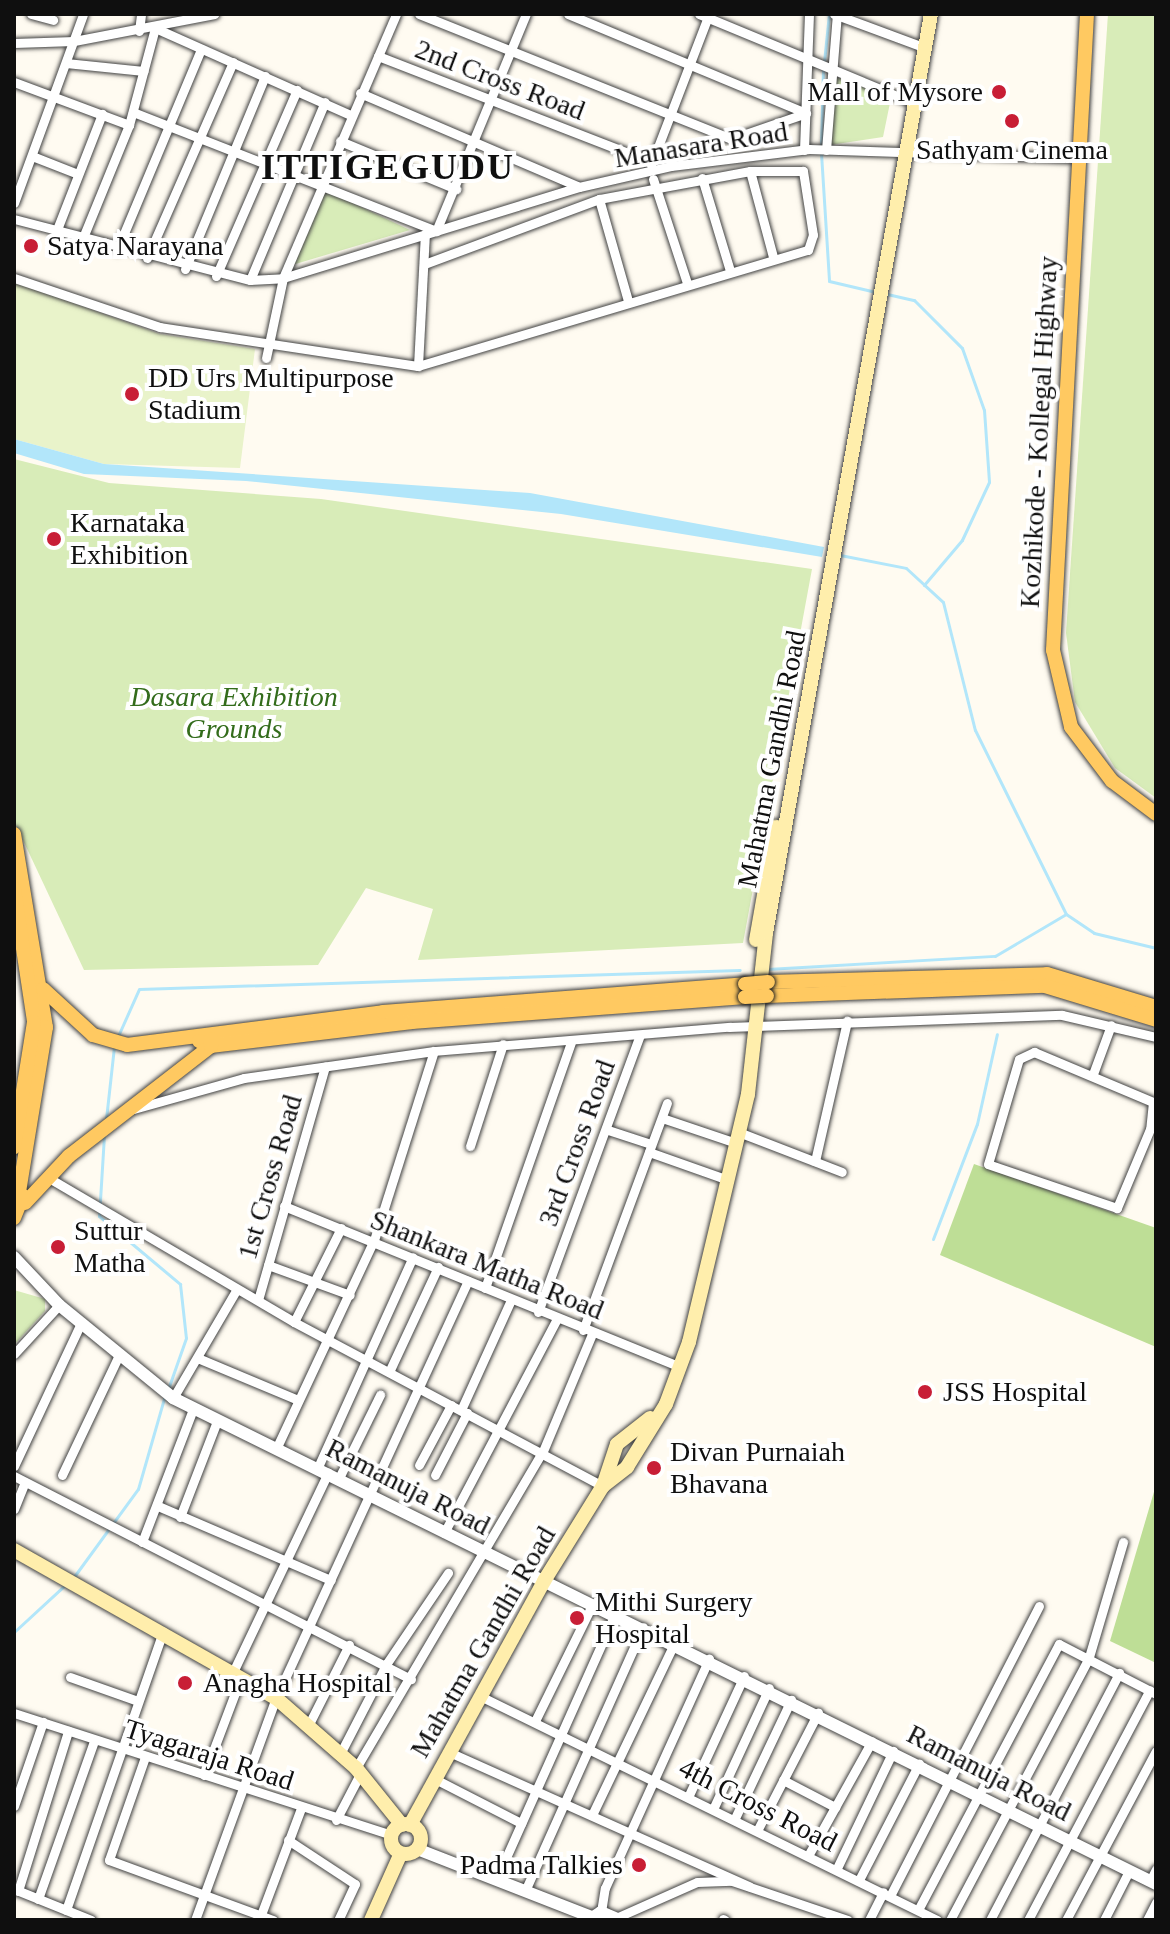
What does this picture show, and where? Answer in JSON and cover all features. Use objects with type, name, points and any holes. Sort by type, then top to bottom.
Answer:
[{"type":"main road","name":"Mahatma Gandhi Road","points":[[902,149],[907,100],[923,14]]},
{"type":"main road","name":"Mahatma Gandhi Road","points":[[401,1828],[435,1779],[544,1581],[603,1486],[617,1444],[653,1415],[676,1365],[735,1137],[755,1026],[756,937],[833,556],[874,295],[931,14]]},
{"type":"main road","name":"Kozhikode - Kollegal Highway","points":[[1087,14],[1053,650],[1071,727],[1112,781],[1156,814]]},
{"type":"main road","points":[[14,834],[44,1057],[14,1218]]},
{"type":"main road","points":[[14,889],[37,992],[14,1147]]},
{"type":"main road","points":[[37,992],[103,1040],[127,1045],[207,1041],[745,990],[1047,974],[1156,1007]]},
{"type":"main road","points":[[768,989],[1045,986],[1156,1020]]},
{"type":"main road","points":[[19,1194],[47,1177],[130,1110],[207,1041]]},
{"type":"main road","name":"Mahatma Gandhi Road","points":[[676,1365],[735,1137]]},
{"type":"main road","points":[[14,1550],[163,1631],[276,1698],[358,1771],[401,1828],[409,1852],[381,1920]]},
{"type":"main road","points":[[371,1920],[420,1835],[401,1828]]},
{"type":"street","points":[[31,14],[53,20]]},
{"type":"street","points":[[14,203],[83,14]]},
{"type":"street","points":[[139,31],[141,14]]},
{"type":"street","points":[[14,43],[74,41],[155,28],[180,18],[214,14]]},
{"type":"street","points":[[266,358],[283,278],[350,115],[396,14]]},
{"type":"street","points":[[419,14],[731,139],[806,113]]},
{"type":"street","points":[[133,112],[436,231],[475,147],[526,14]]},
{"type":"street","points":[[568,14],[690,62],[806,113]]},
{"type":"street","points":[[806,150],[806,113],[813,64],[809,14]]},
{"type":"street","points":[[826,150],[836,14],[918,45]]},
{"type":"street","points":[[687,283],[651,166],[705,15],[830,72],[907,100]]},
{"type":"street","points":[[155,28],[350,115]]},
{"type":"street","points":[[82,240],[129,125],[155,28]]},
{"type":"street","points":[[117,250],[201,49]]},
{"type":"street","name":"2nd Cross Road","points":[[378,56],[651,166]]},
{"type":"street","points":[[147,258],[233,62]]},
{"type":"street","points":[[66,63],[144,71]]},
{"type":"street","points":[[185,269],[265,76]]},
{"type":"street","points":[[14,82],[129,125]]},
{"type":"street","points":[[216,276],[297,90]]},
{"type":"street","points":[[360,93],[475,147],[579,187]]},
{"type":"street","points":[[250,280],[325,102]]},
{"type":"street","points":[[56,232],[102,114]]},
{"type":"street","points":[[340,141],[456,189]]},
{"type":"street","name":"Manasara Road","points":[[14,219],[185,269],[250,280],[283,278],[651,166],[806,150],[902,149],[1080,158]]},
{"type":"street","points":[[32,156],[78,174]]},
{"type":"street","points":[[750,171],[773,257]]},
{"type":"street","points":[[14,278],[160,327],[418,366],[811,246],[803,171],[750,171],[655,184],[599,199],[427,263]]},
{"type":"street","points":[[702,178],[730,271]]},
{"type":"street","points":[[599,199],[628,301]]},
{"type":"street","points":[[418,366],[427,263],[425,234]]},
{"type":"street","points":[[130,1110],[244,1078],[434,1051],[503,1044],[571,1043],[755,1026],[1062,1015],[1156,1037]]},
{"type":"street","points":[[815,1161],[847,1021]]},
{"type":"street","points":[[1093,1074],[1111,1025]]},
{"type":"street","name":"3rd Cross Road","points":[[538,1312],[608,1130],[640,1035]]},
{"type":"street","points":[[485,1288],[571,1043]]},
{"type":"street","points":[[470,1146],[503,1044]]},
{"type":"street","points":[[276,1449],[374,1240],[434,1051]]},
{"type":"street","points":[[1034,1052],[1093,1074],[1145,1095],[1155,1109],[1117,1208],[988,1164],[986,1151],[1023,1055],[1034,1052]]},
{"type":"street","name":"1st Cross Road","points":[[258,1300],[325,1066]]},
{"type":"street","points":[[336,1820],[358,1771],[543,1451],[588,1332],[667,1103]]},
{"type":"street","points":[[662,1118],[815,1161],[842,1172]]},
{"type":"street","points":[[608,1130],[723,1178]]},
{"type":"street","points":[[47,1177],[110,1217],[326,1340],[543,1451],[603,1486]]},
{"type":"street","name":"Shankara Matha Road","points":[[284,1206],[374,1240],[538,1312],[676,1365]]},
{"type":"street","points":[[294,1322],[341,1228]]},
{"type":"street","name":"Ramanuja Road","points":[[14,1257],[59,1305],[155,1386],[193,1409],[328,1473],[486,1554],[709,1658],[1129,1871],[1154,1878]]},
{"type":"street","points":[[204,1775],[237,1674],[285,1562],[328,1473],[367,1360],[413,1257]]},
{"type":"street","points":[[268,1265],[350,1295]]},
{"type":"street","points":[[389,1372],[438,1267]]},
{"type":"street","points":[[195,1920],[276,1698],[421,1390],[468,1281]]},
{"type":"street","points":[[173,1398],[200,1359],[237,1289]]},
{"type":"street","points":[[435,1475],[511,1300]]},
{"type":"street","points":[[14,1354],[59,1305]]},
{"type":"street","points":[[444,1533],[557,1319]]},
{"type":"street","points":[[14,1466],[81,1323]]},
{"type":"street","points":[[62,1475],[119,1355]]},
{"type":"street","points":[[200,1359],[298,1400]]},
{"type":"street","points":[[328,1473],[380,1395]]},
{"type":"street","points":[[419,1465],[451,1405]]},
{"type":"street","points":[[142,1542],[193,1409]]},
{"type":"street","points":[[180,1517],[217,1421]]},
{"type":"street","points":[[14,1476],[387,1663],[411,1679]]},
{"type":"street","points":[[14,1509],[25,1482]]},
{"type":"street","points":[[158,1506],[331,1580]]},
{"type":"street","points":[[950,1920],[1089,1657],[1123,1542]]},
{"type":"street","points":[[340,1754],[387,1663],[448,1573]]},
{"type":"street","points":[[536,1719],[593,1603]]},
{"type":"street","points":[[869,1920],[949,1779],[1039,1606]]},
{"type":"street","points":[[496,1880],[559,1732],[615,1614]]},
{"type":"street","points":[[525,1891],[643,1627]]},
{"type":"street","points":[[66,1910],[117,1749],[163,1631]]},
{"type":"street","points":[[592,1815],[675,1642]]},
{"type":"street","points":[[918,1910],[1059,1644],[1153,1692],[1028,1920]]},
{"type":"street","points":[[308,1726],[349,1645]]},
{"type":"street","points":[[594,1917],[709,1658]]},
{"type":"street","points":[[990,1920],[1119,1673]]},
{"type":"street","points":[[689,1795],[744,1676]]},
{"type":"street","points":[[70,1677],[135,1700]]},
{"type":"street","points":[[714,1807],[769,1688]]},
{"type":"street","name":"4th Cross Road","points":[[480,1696],[619,1758],[937,1920]]},
{"type":"street","points":[[735,1818],[791,1700]]},
{"type":"street","name":"Tyagaraja Road","points":[[14,1713],[336,1820],[401,1828]]},
{"type":"street","points":[[758,1829],[818,1713]]},
{"type":"street","points":[[14,1806],[43,1722]]},
{"type":"street","points":[[68,1731],[16,1890],[91,1920]]},
{"type":"street","points":[[38,1899],[94,1741]]},
{"type":"street","points":[[809,1854],[872,1741]]},
{"type":"street","points":[[837,1868],[893,1751]]},
{"type":"street","points":[[1066,1920],[1156,1751]]},
{"type":"street","points":[[449,1752],[749,1886],[848,1920]]},
{"type":"street","points":[[145,1757],[109,1860],[206,1891],[260,1917],[273,1920]]},
{"type":"street","points":[[859,1880],[919,1764]]},
{"type":"street","points":[[435,1779],[521,1823]]},
{"type":"street","points":[[783,1780],[835,1807]]},
{"type":"street","points":[[260,1917],[301,1808]]},
{"type":"street","points":[[288,1840],[355,1884],[338,1920]]},
{"type":"street","points":[[409,1852],[496,1880],[594,1917],[619,1918],[697,1882],[749,1886]]},
{"type":"street","points":[[1104,1920],[1129,1871]]},
{"type":"street","points":[[1147,1920],[1156,1902]]},
{"type":"green space","points":[[1108,14],[1156,14],[1156,798],[1115,768],[1075,702],[1066,633]]},
{"type":"green space","points":[[834,76],[891,98],[883,137],[830,145]]},
{"type":"green space","points":[[323,189],[410,230],[292,265]]},
{"type":"green space","name":"DD Urs Multipurpose Stadium","points":[[14,282],[160,334],[255,349],[240,468],[104,464],[14,439]]},
{"type":"green space","name":"Dasara Exhibition Grounds","points":[[14,459],[109,483],[321,499],[812,569],[743,943],[418,960],[433,909],[366,888],[318,965],[84,970],[14,821]]},
{"type":"green space","points":[[974,1164],[1156,1228],[1156,1347],[940,1255]]},
{"type":"green space","points":[[14,1290],[45,1299],[45,1311],[14,1345]]},
{"type":"green space","points":[[1156,1485],[1156,1663],[1110,1641]]},
{"type":"water","points":[[14,439],[104,464],[530,493],[824,547],[822,557],[561,514],[246,481],[84,474],[14,453]]},
{"type":"waterway","points":[[824,62],[829,14]]},
{"type":"waterway","points":[[821,146],[823,70]]},
{"type":"waterway","points":[[821,153],[829,281],[876,292]]},
{"type":"waterway","points":[[887,294],[914,300],[962,348],[984,410],[989,482],[962,540],[924,585]]},
{"type":"waterway","points":[[840,555],[906,568],[943,602],[975,730],[1066,914],[1094,933],[1156,948]]},
{"type":"waterway","points":[[767,969],[995,956],[1066,914]]},
{"type":"waterway","points":[[118,1036],[139,989],[740,970]]},
{"type":"waterway","points":[[933,1239],[977,1124],[997,1034]]},
{"type":"waterway","points":[[106,1119],[114,1047]]},
{"type":"waterway","points":[[104,1135],[99,1216],[180,1284],[186,1338],[168,1389]]},
{"type":"waterway","points":[[73,1578],[138,1489],[165,1395]]},
{"type":"waterway","points":[[14,1632],[64,1586]]},
{"type":"place","name":"Mall of Mysore","points":[[999,92]]},
{"type":"place","name":"Sathyam Cinema","points":[[1012,121]]},
{"type":"place","name":"Satya Narayana","points":[[31,246]]},
{"type":"place","name":"DD Urs Multipurpose Stadium","points":[[132,394]]},
{"type":"place","name":"Karnataka Exhibition","points":[[54,539]]},
{"type":"place","name":"Suttur Matha","points":[[58,1247]]},
{"type":"place","name":"JSS Hospital","points":[[925,1392]]},
{"type":"place","name":"Divan Purnaiah Bhavana","points":[[654,1468]]},
{"type":"place","name":"Mithi Surgery Hospital","points":[[577,1618]]},
{"type":"place","name":"Anagha Hospital","points":[[185,1683]]},
{"type":"place","name":"Padma Talkies","points":[[639,1865]]},
{"type":"district","name":"ITTIGEGUDU","points":[[388,168]]}]
